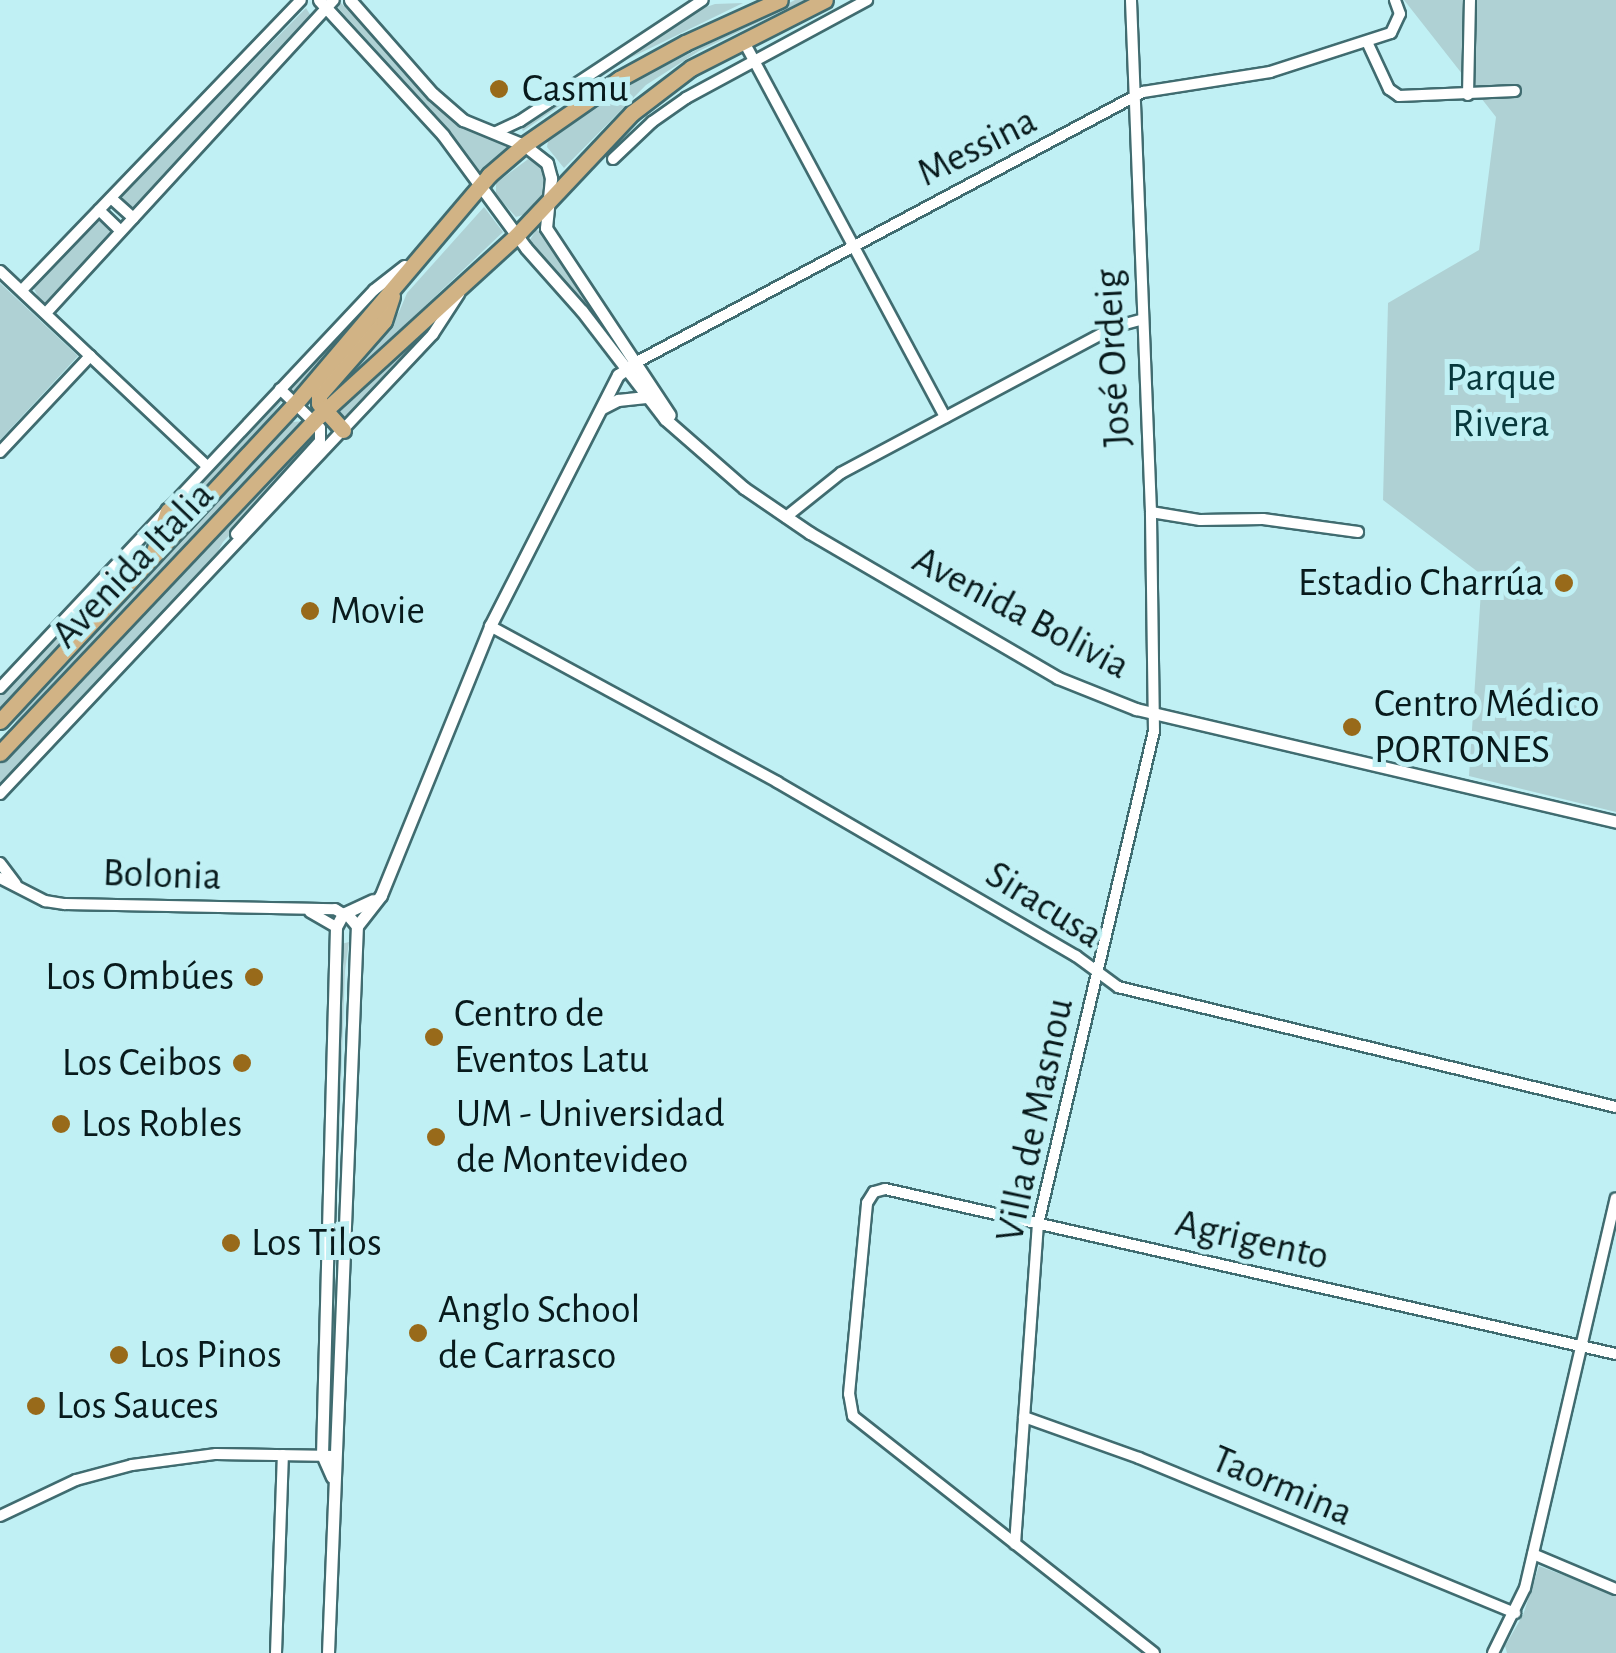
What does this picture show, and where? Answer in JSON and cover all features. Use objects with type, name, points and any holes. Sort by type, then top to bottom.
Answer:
[{"type":"main road","name":"Avenida Italia","points":[[0,722],[295,404],[479,186],[524,145],[662,54],[780,0]]},
{"type":"main road","name":"Avenida Italia","points":[[0,753],[320,416],[516,236],[632,114],[691,68],[825,0]]},
{"type":"main road","points":[[343,430],[320,416],[318,396],[384,321],[392,292]]},
{"type":"main road","points":[[150,563],[168,510]]},
{"type":"main road","points":[[0,731],[13,708]]},
{"type":"street","points":[[22,290],[300,0]]},
{"type":"street","points":[[350,0],[433,94],[470,124],[524,145]]},
{"type":"street","points":[[494,132],[520,121],[703,0]]},
{"type":"street","points":[[613,159],[663,114],[753,60],[867,0]]},
{"type":"street","name":"José Ordeig","points":[[1132,0],[1153,714]]},
{"type":"street","points":[[1395,0],[1400,14],[1395,30],[1368,44],[1389,89],[1405,98],[1515,91]]},
{"type":"street","points":[[1468,95],[1470,0]]},
{"type":"street","points":[[46,313],[327,2]]},
{"type":"street","name":"Avenida Bolivia","points":[[327,2],[444,136],[516,236],[630,366],[674,424]]},
{"type":"street","points":[[743,40],[945,418]]},
{"type":"street","name":"Messina","points":[[630,366],[1143,92],[1270,72],[1368,44]]},
{"type":"street","name":"Avenida Bolivia","points":[[524,145],[550,169],[546,206],[552,239],[646,398],[744,488],[786,517],[1058,678],[1153,714],[1616,822]]},
{"type":"street","points":[[111,198],[133,218]]},
{"type":"street","points":[[99,210],[121,231]]},
{"type":"street","name":"Avenida Italia","points":[[0,688],[374,290],[426,250]]},
{"type":"street","points":[[0,272],[207,466]]},
{"type":"street","name":"Avenida Italia","points":[[0,794],[433,334],[465,284]]},
{"type":"street","points":[[786,517],[841,473],[1114,327],[1140,320]]},
{"type":"street","points":[[0,452],[90,356]]},
{"type":"street","points":[[328,1456],[356,929],[381,895],[490,626],[602,408],[630,366]]},
{"type":"street","points":[[280,389],[295,404],[320,416]]},
{"type":"street","points":[[602,408],[618,400],[646,398]]},
{"type":"street","name":"Avenida Italia","points":[[223,556],[226,546],[249,517],[320,441],[320,416]]},
{"type":"street","points":[[1150,512],[1200,520],[1264,520],[1358,532]]},
{"type":"street","name":"Siracusa","points":[[490,626],[777,782],[1118,987],[1616,1107]]},
{"type":"street","name":"Villa de Masnou","points":[[1015,1544],[1038,1224],[1151,748],[1153,714]]},
{"type":"street","points":[[0,862],[17,885]]},
{"type":"street","name":"Bolonia","points":[[0,878],[46,901],[65,904],[310,912],[335,909],[345,914]]},
{"type":"street","points":[[328,1653],[333,1479],[328,1456],[336,926],[345,914],[381,895]]},
{"type":"street","name":"Bolonia","points":[[310,912],[345,935],[356,929]]},
{"type":"street","points":[[345,914],[356,929]]},
{"type":"street","name":"Agrigento","points":[[1015,1544],[866,1430],[849,1407],[867,1203],[874,1192],[885,1189],[1616,1354]]},
{"type":"street","points":[[1498,1650],[1515,1613],[1533,1554],[1616,1198]]},
{"type":"street","name":"Taormina","points":[[1024,1416],[1138,1458],[1515,1613]]},
{"type":"street","points":[[276,1653],[282,1455]]},
{"type":"street","points":[[0,1516],[76,1480],[132,1466],[190,1456],[328,1456]]},
{"type":"street","points":[[1015,1544],[1154,1653]]},
{"type":"street","points":[[1533,1554],[1616,1589]]},
{"type":"green space","points":[[795,0],[805,0],[699,51],[646,85],[564,168],[547,147],[548,141],[641,78]]},
{"type":"green space","name":"Parque Rivera","points":[[1404,0],[1616,0],[1616,812],[1469,776],[1482,575],[1383,500],[1388,303],[1479,250],[1496,117]]},
{"type":"green space","points":[[340,2],[432,99],[464,126],[507,147],[478,172],[442,122],[338,8]]},
{"type":"green space","points":[[743,3],[626,60],[523,131],[521,127],[692,12],[715,4]]},
{"type":"green space","points":[[306,8],[311,16],[133,211],[121,196]]},
{"type":"green space","points":[[531,157],[541,163],[547,178],[544,192],[526,214],[516,217],[496,195],[496,183]]},
{"type":"green space","points":[[484,207],[503,232],[326,400],[399,312],[407,293]]},
{"type":"green space","points":[[101,219],[115,232],[47,305],[41,302],[33,287]]},
{"type":"green space","points":[[536,230],[540,231],[621,353],[528,243]]},
{"type":"green space","points":[[0,283],[78,356],[0,440]]},
{"type":"green space","points":[[368,302],[293,394],[287,390]]},
{"type":"green space","points":[[427,332],[344,422],[334,409]]},
{"type":"green space","points":[[285,397],[248,446],[181,517],[215,466],[279,398]]},
{"type":"green space","points":[[305,421],[0,747],[28,702],[292,422]]},
{"type":"green space","points":[[315,430],[320,439],[223,542],[211,564],[0,788],[0,761]]},
{"type":"green space","points":[[136,554],[142,560],[0,714],[0,694]]},
{"type":"green space","points":[[349,942],[345,971],[328,1449],[341,944]]},
{"type":"green space","points":[[1539,1566],[1616,1595],[1616,1653],[1507,1653],[1505,1646],[1523,1615]]},
{"type":"place","name":"Casmu","points":[[499,89]]},
{"type":"place","name":"Estadio Charrúa","points":[[1564,583]]},
{"type":"place","name":"Movie","points":[[310,611]]},
{"type":"place","name":"Centro Médico PORTONES","points":[[1352,727]]},
{"type":"place","name":"Los Ombúes","points":[[254,977]]},
{"type":"place","name":"Centro de Eventos Latu","points":[[434,1037]]},
{"type":"place","name":"Los Ceibos","points":[[242,1063]]},
{"type":"place","name":"Los Robles","points":[[61,1124]]},
{"type":"place","name":"UM - Universidad de Montevideo","points":[[436,1137]]},
{"type":"place","name":"Los Tilos","points":[[231,1243]]},
{"type":"place","name":"Anglo School de Carrasco","points":[[418,1333]]},
{"type":"place","name":"Los Pinos","points":[[119,1355]]},
{"type":"place","name":"Los Sauces","points":[[36,1406]]}]
